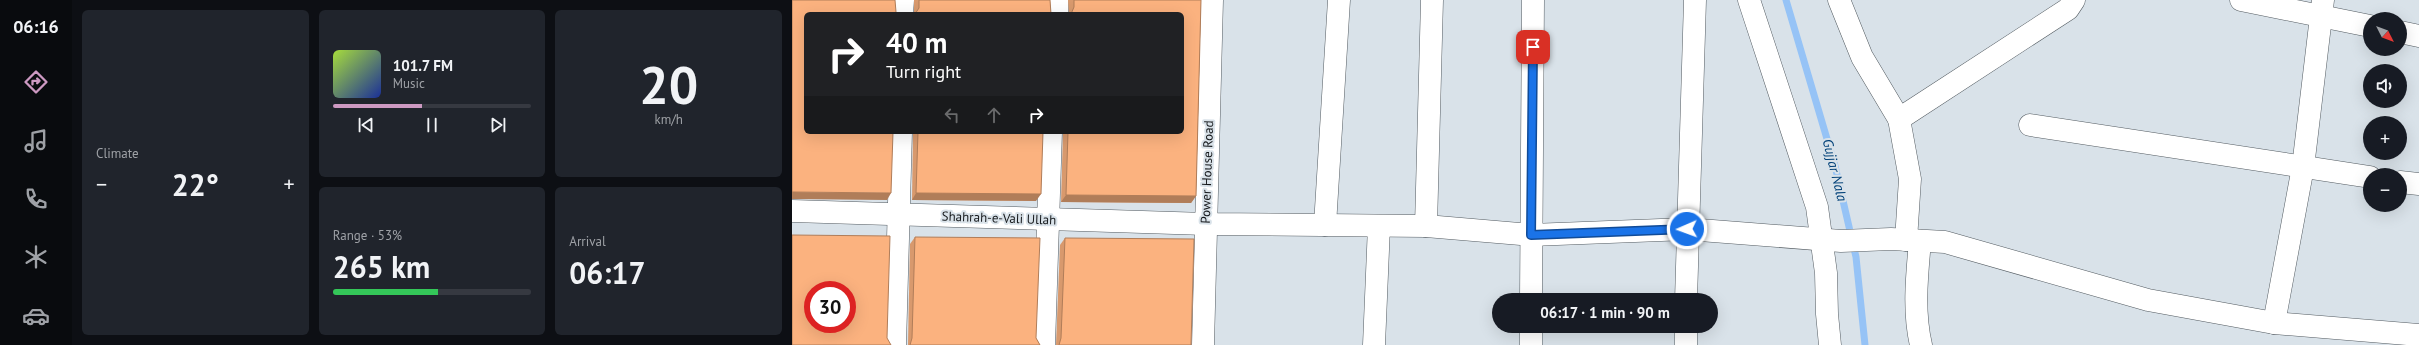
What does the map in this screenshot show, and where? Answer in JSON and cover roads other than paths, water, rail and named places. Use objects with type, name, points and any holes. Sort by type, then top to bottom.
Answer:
[{"type":"street","points":[[902,0],[902,12]]},
{"type":"street","points":[[1057,0],[1057,12]]},
{"type":"street","name":"Power House Road","points":[[1203,345],[1212,0]]},
{"type":"street","points":[[1325,225],[1339,0]]},
{"type":"street","points":[[1426,226],[1432,0]]},
{"type":"street","points":[[1531,293],[1533,0]]},
{"type":"street","points":[[1686,293],[1687,229],[1696,0]]},
{"type":"street","points":[[1749,0],[1817,207],[1831,239],[1826,274],[1826,314],[1830,345]]},
{"type":"street","points":[[1839,0],[1862,57],[1899,119],[1910,179],[1905,240],[1916,297],[1917,326],[1921,345]]},
{"type":"street","points":[[1899,119],[2068,9],[2074,0]]},
{"type":"street","points":[[2241,0],[2322,8],[2363,23]]},
{"type":"street","points":[[2274,323],[2303,167],[2322,8]]},
{"type":"street","points":[[2407,33],[2419,36]]},
{"type":"street","points":[[2030,125],[2363,176]]},
{"type":"street","points":[[895,345],[900,214],[901,134]]},
{"type":"street","points":[[1044,345],[1051,134]]},
{"type":"street","points":[[2407,183],[2419,184]]},
{"type":"street","name":"Shahrah-e-Vali Ullah","points":[[792,211],[1206,224],[1426,226],[1531,235],[1687,229],[1831,239],[1945,242],[2148,300],[2274,323],[2419,335]]},
{"type":"street","points":[[1374,345],[1379,226]]},
{"type":"street","points":[[1531,333],[1531,345]]},
{"type":"street","points":[[1686,333],[1686,345]]},
{"type":"waterway","name":"Gujjar Nala","points":[[1786,0],[1835,166],[1856,257],[1865,345]]}]
